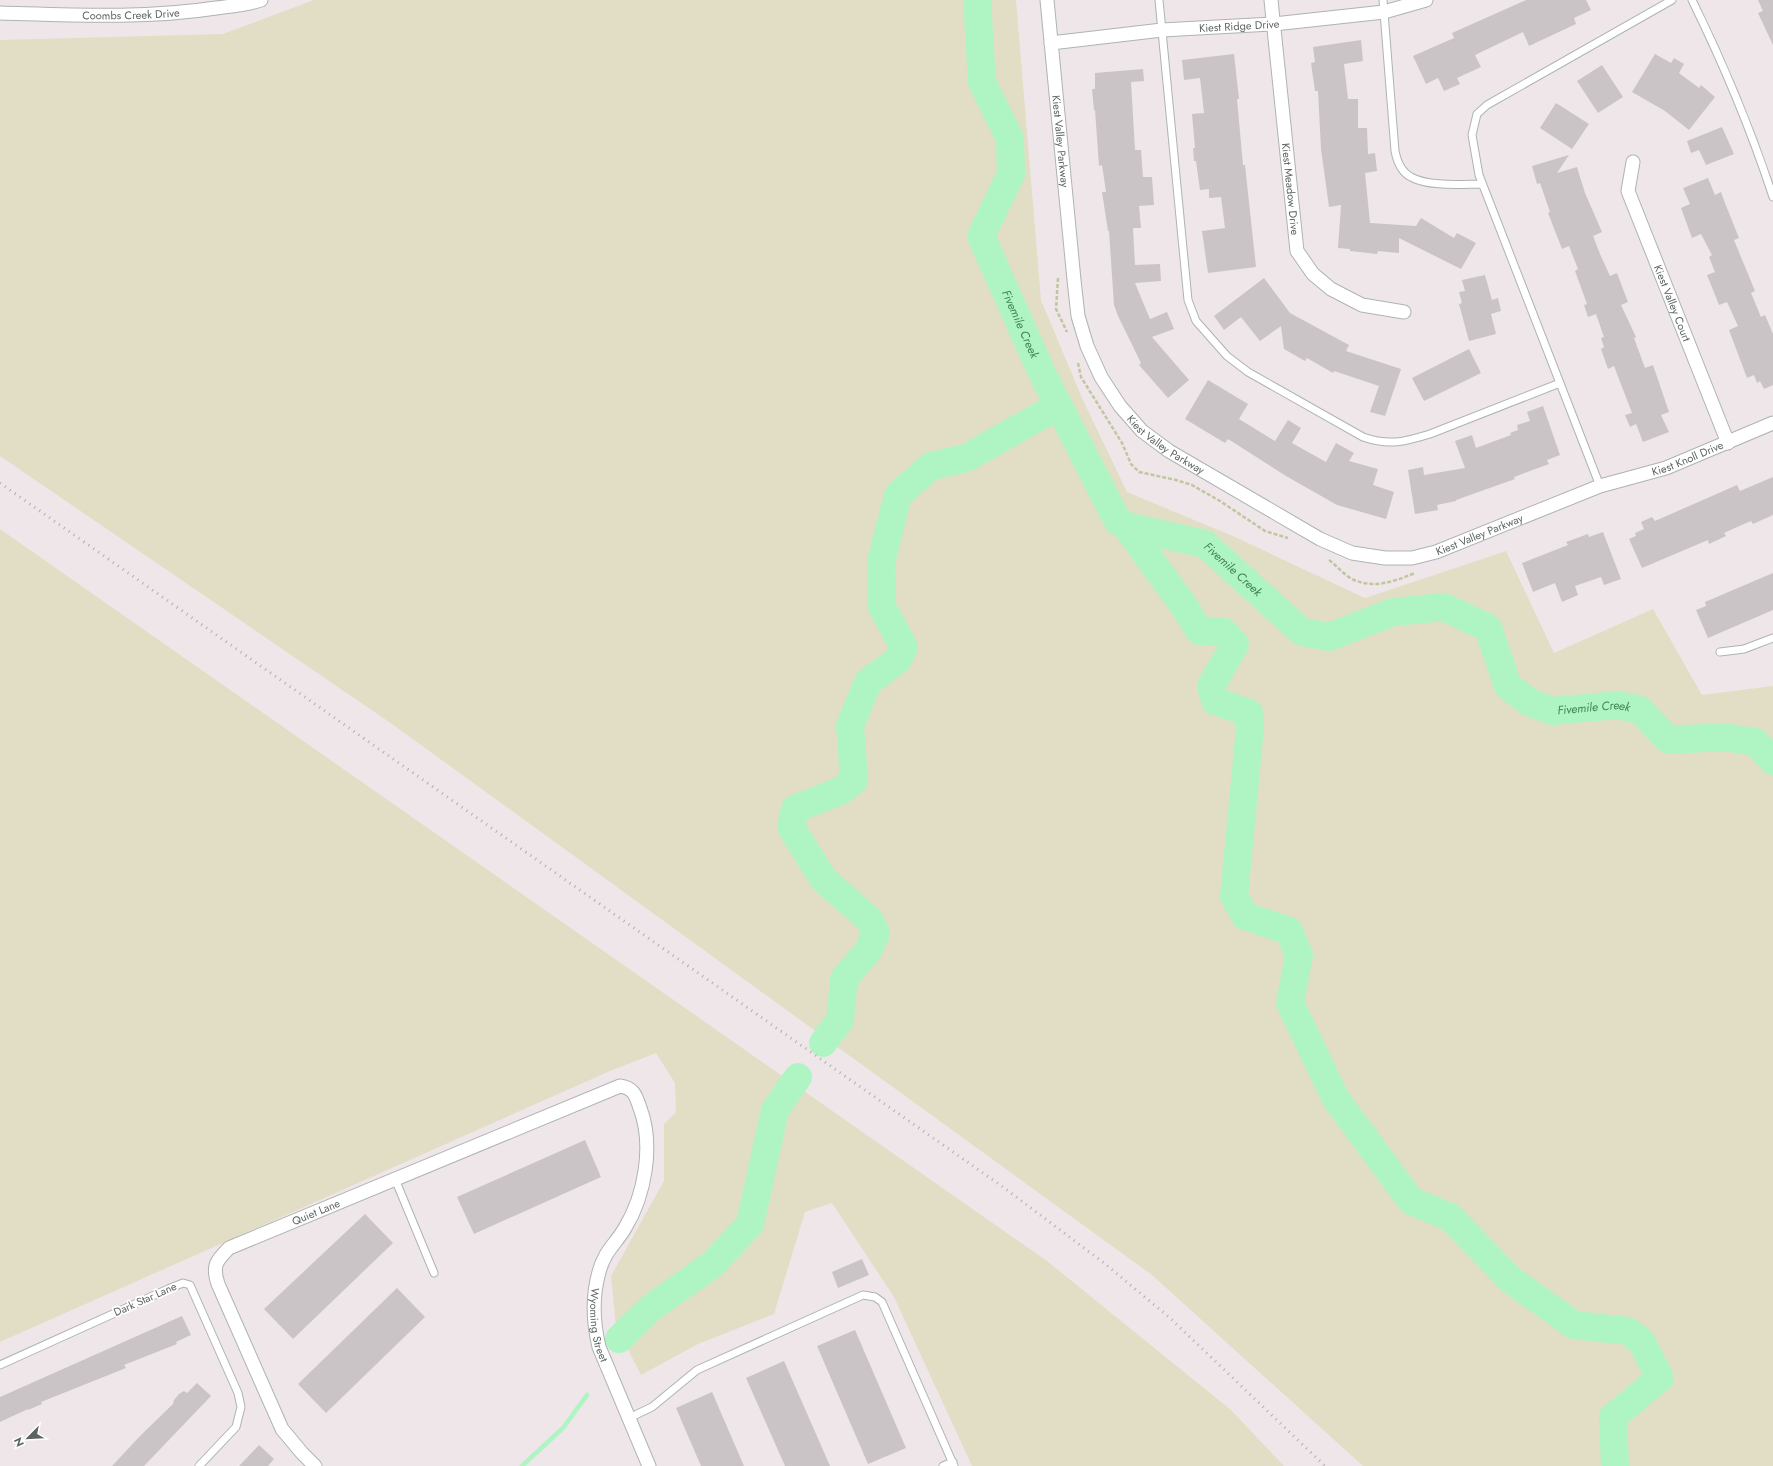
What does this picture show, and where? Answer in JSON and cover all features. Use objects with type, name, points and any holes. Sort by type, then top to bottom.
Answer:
[{"type":"street","name":"Coombs Creek Drive","points":[[0,13],[118,16],[190,12],[261,0]]},
{"type":"street","name":"Kiest Valley Parkway","points":[[1047,0],[1078,316],[1087,346],[1101,377],[1120,406],[1142,431],[1169,451],[1320,538],[1352,553],[1385,558],[1412,558],[1436,552],[1600,486]]},
{"type":"street","name":"Kiest Meadow Drive","points":[[1271,0],[1297,251],[1313,274],[1331,289],[1362,305],[1404,312]]},
{"type":"street","name":"Kiest Ridge Drive","points":[[1051,43],[1162,30],[1274,24],[1426,0]]},
{"type":"street","name":"Kiest Valley Court","points":[[1633,162],[1628,191],[1728,443]]},
{"type":"street","name":"Kiest Knoll Drive","points":[[1600,486],[1666,468],[1773,423]]},
{"type":"street","name":"Quiet Lane","points":[[315,1466],[282,1430],[218,1284],[214,1272],[218,1259],[229,1248],[610,1090],[620,1086],[628,1087],[634,1092]]},
{"type":"street","name":"Wyoming Street","points":[[634,1092],[644,1117],[646,1160],[640,1192],[634,1212],[624,1230],[604,1257],[597,1283],[594,1314],[595,1329],[599,1347],[649,1466]]},
{"type":"lane","points":[[1159,0],[1188,300],[1196,321],[1227,356],[1254,376],[1363,437],[1380,442],[1409,440],[1430,434],[1560,383]]},
{"type":"lane","points":[[1600,486],[1478,175],[1472,135],[1477,114],[1487,105],[1672,0]]},
{"type":"lane","points":[[1692,0],[1734,93],[1763,165],[1773,197]]},
{"type":"lane","points":[[1383,6],[1397,161],[1411,177],[1429,182],[1482,184]]},
{"type":"lane","points":[[1720,652],[1744,649],[1773,638]]},
{"type":"lane","points":[[394,1179],[434,1273]]},
{"type":"lane","name":"Dark Star Lane","points":[[0,1365],[183,1282],[190,1285],[238,1393],[241,1407],[236,1427],[199,1466]]},
{"type":"lane","points":[[629,1418],[652,1407],[697,1370],[864,1295],[875,1297],[882,1302],[954,1464],[943,1466]]},
{"type":"path","points":[[1059,273],[1056,309],[1068,334]]},
{"type":"path","points":[[1076,356],[1081,377],[1122,443],[1131,464],[1139,472],[1192,485],[1220,501],[1265,531],[1290,539]]},
{"type":"path","points":[[1327,558],[1353,580],[1373,585],[1388,583],[1417,572]]},
{"type":"shaded area","points":[[314,0],[1016,0],[1041,300],[1082,398],[1127,492],[1235,537],[1365,598],[1506,551],[1554,653],[1653,609],[1702,695],[1773,686],[1773,1466],[1363,1466],[1152,1275],[392,724],[0,456],[0,40],[223,34]]},
{"type":"shaded area","points":[[0,529],[1047,1261],[1231,1410],[1284,1466],[972,1466],[894,1297],[832,1203],[805,1212],[774,1314],[698,1344],[641,1375],[616,1326],[611,1276],[664,1181],[664,1124],[676,1112],[675,1083],[656,1053],[610,1071],[0,1342]]},
{"type":"building","points":[[1526,0],[1586,0],[1591,10],[1574,18],[1576,24],[1529,46],[1523,32],[1475,55],[1481,67],[1457,78],[1460,84],[1444,91],[1438,78],[1426,84],[1413,56],[1454,38],[1452,33]]},
{"type":"building","points":[[1758,0],[1773,0],[1773,45],[1758,13],[1763,11]]},
{"type":"building","points":[[1361,40],[1363,61],[1344,64],[1348,99],[1358,99],[1358,128],[1367,128],[1368,154],[1375,153],[1377,171],[1365,173],[1370,223],[1416,226],[1421,218],[1454,238],[1457,233],[1476,243],[1461,269],[1399,238],[1399,253],[1378,251],[1377,254],[1338,248],[1341,205],[1329,207],[1321,149],[1318,91],[1315,91],[1311,63],[1315,62],[1313,47]]},
{"type":"building","points":[[1234,54],[1239,99],[1237,99],[1243,165],[1245,165],[1256,267],[1208,273],[1202,231],[1225,228],[1221,197],[1209,198],[1209,189],[1200,190],[1196,161],[1194,161],[1193,148],[1195,148],[1192,114],[1204,113],[1200,78],[1184,80],[1182,60]]},
{"type":"building","points":[[1655,54],[1671,63],[1674,58],[1684,64],[1679,73],[1699,88],[1701,85],[1715,97],[1689,130],[1665,111],[1632,92]]},
{"type":"building","points":[[1602,65],[1623,97],[1598,113],[1577,81]]},
{"type":"building","points":[[1143,69],[1144,81],[1131,82],[1135,150],[1141,150],[1143,177],[1152,177],[1154,205],[1139,206],[1141,228],[1133,228],[1135,265],[1160,264],[1161,281],[1135,283],[1150,319],[1167,312],[1174,329],[1152,337],[1189,380],[1168,398],[1139,365],[1141,363],[1114,305],[1109,231],[1102,192],[1106,192],[1102,165],[1099,166],[1092,89],[1095,89],[1095,73]]},
{"type":"building","points":[[1556,103],[1589,124],[1572,149],[1540,128]]},
{"type":"building","points":[[1722,127],[1734,154],[1706,165],[1699,150],[1691,153],[1687,141]]},
{"type":"building","points":[[1569,155],[1557,173],[1577,167],[1585,193],[1602,232],[1593,236],[1610,276],[1617,273],[1628,302],[1621,305],[1636,337],[1634,338],[1645,368],[1653,365],[1669,412],[1661,415],[1669,432],[1643,442],[1636,424],[1630,427],[1625,415],[1632,413],[1614,366],[1608,369],[1601,349],[1604,347],[1601,338],[1604,337],[1596,314],[1588,317],[1584,305],[1587,304],[1575,271],[1578,269],[1569,246],[1562,249],[1548,213],[1550,212],[1540,183],[1537,184],[1532,166]]},
{"type":"building","points":[[1708,178],[1715,195],[1721,192],[1739,238],[1734,240],[1755,291],[1751,293],[1761,317],[1765,315],[1773,334],[1773,385],[1764,389],[1760,381],[1757,383],[1754,375],[1747,378],[1729,330],[1738,326],[1727,302],[1719,305],[1707,275],[1715,272],[1709,257],[1712,255],[1701,234],[1692,238],[1681,208],[1690,204],[1683,188]]},
{"type":"building","points":[[1485,275],[1492,300],[1498,298],[1501,311],[1491,314],[1496,334],[1469,341],[1459,304],[1462,303],[1459,292],[1465,291],[1462,280]]},
{"type":"building","points":[[1264,278],[1290,313],[1349,345],[1346,351],[1401,369],[1385,416],[1370,412],[1379,386],[1334,371],[1333,373],[1307,358],[1305,361],[1284,349],[1281,326],[1260,341],[1241,317],[1224,330],[1214,316]]},
{"type":"building","points":[[1469,349],[1481,373],[1424,401],[1412,378]]},
{"type":"building","points":[[1208,380],[1248,404],[1239,419],[1275,441],[1288,420],[1301,428],[1292,443],[1326,462],[1336,443],[1354,453],[1349,461],[1378,469],[1373,485],[1394,492],[1386,519],[1337,505],[1286,476],[1228,439],[1225,443],[1185,419]]},
{"type":"building","points":[[1543,406],[1560,455],[1547,460],[1549,464],[1514,477],[1515,479],[1456,501],[1437,505],[1438,510],[1415,514],[1408,470],[1423,467],[1424,475],[1465,468],[1455,441],[1472,435],[1476,448],[1511,435],[1510,433],[1518,430],[1517,425],[1530,421],[1527,412]]},
{"type":"building","points":[[1773,477],[1773,515],[1753,524],[1751,521],[1737,527],[1724,533],[1726,536],[1709,544],[1708,540],[1642,568],[1629,539],[1636,536],[1635,533],[1644,529],[1641,522],[1652,517],[1655,521],[1737,485],[1740,491]]},
{"type":"building","points":[[1603,532],[1621,579],[1604,585],[1601,577],[1575,586],[1578,595],[1562,602],[1555,583],[1533,592],[1522,563],[1568,545],[1566,542],[1588,534],[1589,537]]},
{"type":"building","points":[[1773,573],[1773,610],[1708,638],[1696,610],[1706,606],[1705,602]]},
{"type":"building","points":[[585,1140],[601,1177],[474,1234],[457,1197]]},
{"type":"building","points":[[365,1214],[393,1243],[293,1339],[264,1309]]},
{"type":"building","points":[[862,1259],[869,1275],[838,1288],[832,1272]]},
{"type":"building","points":[[397,1288],[425,1317],[326,1413],[298,1384]]},
{"type":"building","points":[[182,1316],[191,1335],[176,1342],[177,1344],[124,1365],[126,1368],[41,1402],[42,1404],[0,1422],[0,1397]]},
{"type":"building","points":[[855,1330],[906,1448],[868,1464],[817,1346]]},
{"type":"building","points":[[784,1361],[830,1466],[785,1466],[746,1378]]},
{"type":"building","points":[[197,1383],[211,1396],[144,1466],[112,1466],[173,1404],[174,1400],[179,1394],[184,1391],[187,1393]]},
{"type":"building","points":[[712,1392],[744,1466],[701,1466],[676,1408]]},
{"type":"building","points":[[259,1445],[274,1459],[268,1466],[239,1466]]},
{"type":"waterway","name":"Fivemile Creek","points":[[977,0],[982,82],[1010,139],[1011,174],[981,236],[1042,373],[1117,520],[1126,526],[1205,544],[1302,632],[1329,637],[1393,612],[1444,607],[1488,628],[1508,686],[1529,702],[1552,711],[1618,705],[1640,710],[1669,740],[1723,737],[1756,742],[1773,761]]},
{"type":"waterway","points":[[823,1043],[840,1020],[844,979],[868,951],[876,933],[869,919],[824,880],[791,827],[795,809],[842,790],[854,780],[850,726],[868,682],[898,660],[904,647],[882,607],[881,562],[898,495],[931,466],[966,458],[1058,406]]},
{"type":"waterway","points":[[1126,526],[1186,609],[1199,631],[1224,632],[1235,644],[1211,686],[1215,701],[1249,713],[1250,728],[1234,896],[1245,916],[1289,931],[1299,955],[1290,1003],[1336,1099],[1411,1201],[1450,1217],[1511,1280],[1574,1325],[1628,1331],[1642,1342],[1660,1378],[1613,1417],[1615,1466]]},
{"type":"waterway","points":[[619,1339],[652,1307],[713,1264],[750,1224],[775,1110],[798,1077]]},
{"type":"waterway","points":[[522,1466],[563,1428],[587,1395]]},
{"type":"railway","points":[[0,483],[1003,1187],[1104,1263],[1170,1318],[1325,1466]]}]
